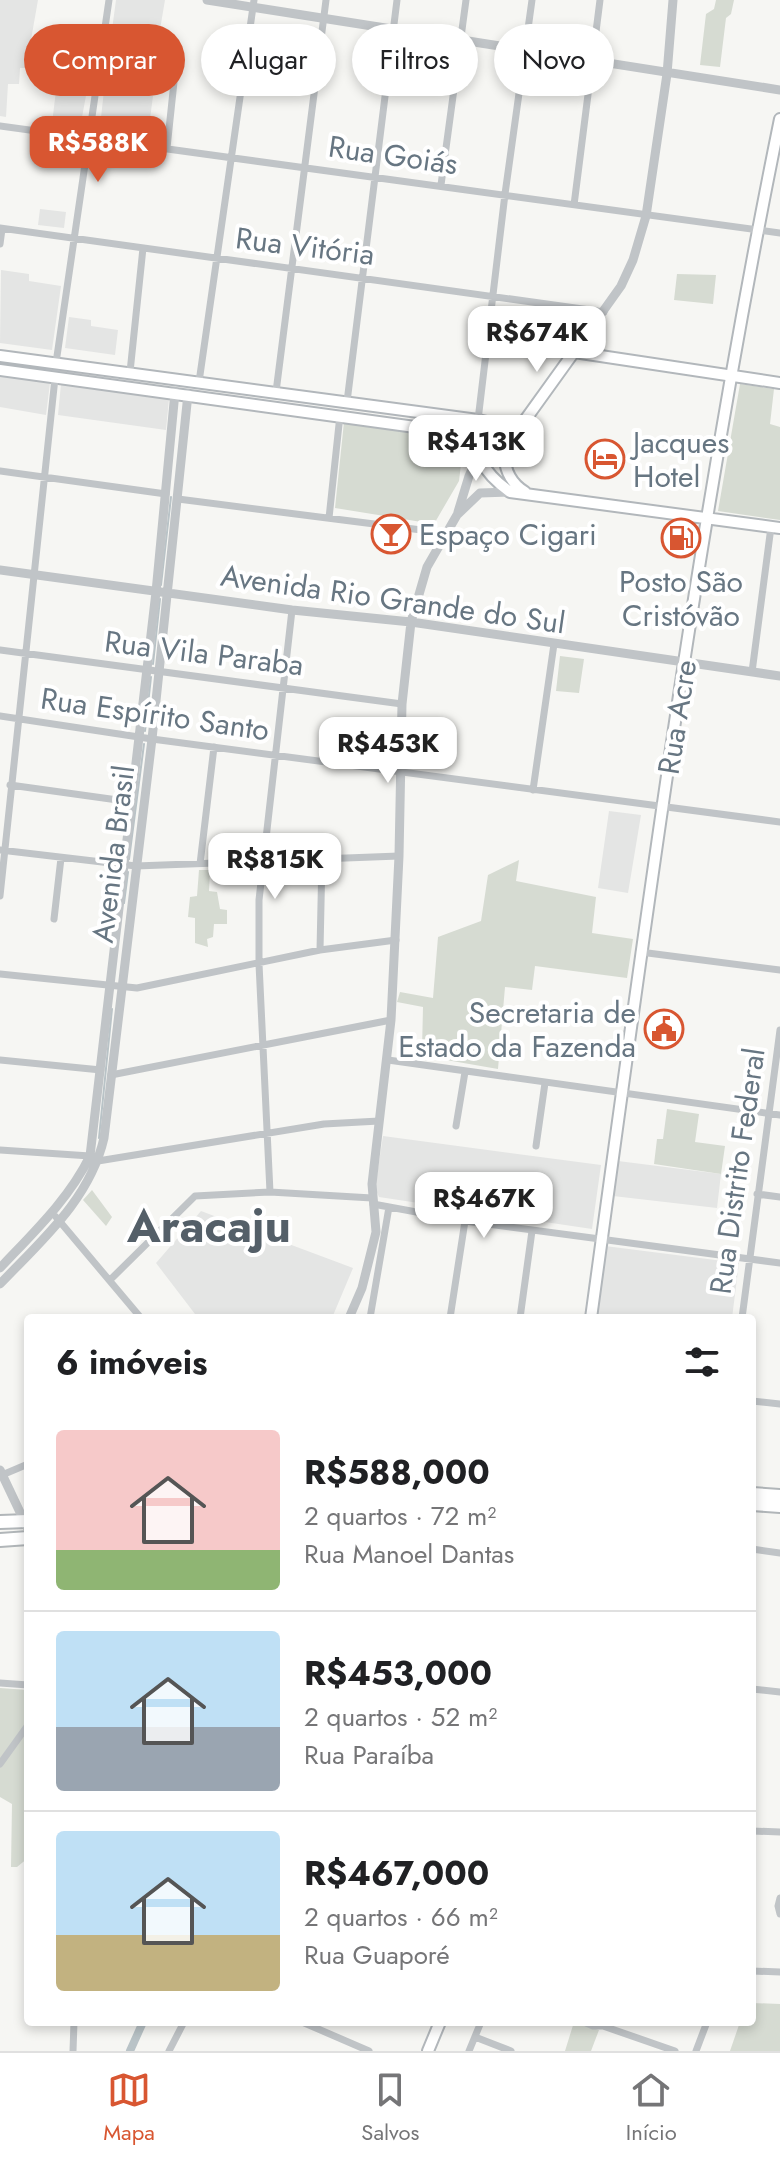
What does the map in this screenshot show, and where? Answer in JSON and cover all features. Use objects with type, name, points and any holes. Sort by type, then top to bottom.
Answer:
[{"type":"main road","name":"Rua Acre","points":[[592,1314],[640,952],[707,519],[757,230],[780,119]]},
{"type":"main road","points":[[529,494],[512,481],[506,467],[505,448],[574,352],[780,383]]},
{"type":"main road","points":[[0,356],[478,420],[515,432]]},
{"type":"main road","points":[[0,370],[466,434],[480,452],[485,467],[510,492],[776,527]]},
{"type":"main road","points":[[480,452],[498,424]]},
{"type":"main road","points":[[756,1494],[780,1496]]},
{"type":"main road","points":[[756,1504],[780,1506]]},
{"type":"main road","points":[[0,1522],[24,1524]]},
{"type":"main road","points":[[0,1540],[24,1538]]},
{"type":"main road","points":[[428,2051],[438,2026]]},
{"type":"street","points":[[56,363],[109,0]]},
{"type":"street","points":[[207,0],[254,4],[359,24]]},
{"type":"street","points":[[276,392],[326,0]]},
{"type":"street","points":[[395,24],[397,0]]},
{"type":"street","points":[[462,24],[466,0]]},
{"type":"street","points":[[529,24],[532,0]]},
{"type":"street","points":[[598,24],[600,0]]},
{"type":"street","points":[[574,352],[621,286],[633,260],[646,216],[667,74],[673,0]]},
{"type":"street","points":[[199,382],[254,4]]},
{"type":"street","points":[[614,65],[780,90]]},
{"type":"street","points":[[167,148],[173,96]]},
{"type":"street","points":[[347,402],[386,96]]},
{"type":"street","points":[[441,185],[453,96]]},
{"type":"street","points":[[478,420],[519,96]]},
{"type":"street","points":[[574,205],[589,96]]},
{"type":"street","name":"Rua Goiás","points":[[0,126],[780,233]]},
{"type":"street","points":[[0,244],[1,229]]},
{"type":"street","name":"Rua Vitória","points":[[1,229],[604,312]]},
{"type":"street","points":[[130,372],[143,248]]},
{"type":"street","points":[[0,896],[55,378]]},
{"type":"street","name":"Avenida Brasil","points":[[106,1072],[108,985],[156,592],[175,392]]},
{"type":"street","name":"Avenida Brasil","points":[[0,1284],[61,1221],[85,1187],[94,1158],[121,987],[152,739],[188,394]]},
{"type":"street","points":[[329,518],[340,415]]},
{"type":"street","points":[[457,515],[480,452]]},
{"type":"street","points":[[0,471],[166,494]]},
{"type":"street","points":[[351,1314],[362,1288],[374,1242],[372,1201],[391,1020],[402,704],[411,622],[427,567],[457,515],[480,493],[510,492]]},
{"type":"street","points":[[178,499],[445,533]]},
{"type":"street","points":[[752,672],[776,527]]},
{"type":"street","name":"Avenida Rio Grande do Sul","points":[[0,570],[292,610],[411,622],[780,676]]},
{"type":"street","points":[[270,1192],[265,1135],[259,900],[292,610]]},
{"type":"street","points":[[533,790],[554,644]]},
{"type":"street","name":"Rua Vila Paraba","points":[[0,650],[402,704]]},
{"type":"street","name":"Rua Espírito Santo","points":[[0,716],[780,822]]},
{"type":"street","points":[[200,864],[214,747]]},
{"type":"street","points":[[10,785],[132,802]]},
{"type":"street","points":[[3,850],[136,866],[399,856]]},
{"type":"street","points":[[54,919],[61,858]]},
{"type":"street","points":[[320,950],[322,858]]},
{"type":"street","points":[[0,974],[121,987],[150,986],[320,950],[396,940]]},
{"type":"street","points":[[640,952],[780,970]]},
{"type":"street","points":[[0,1060],[106,1072],[264,1046],[391,1020]]},
{"type":"street","name":"Rua Distrito Federal","points":[[742,1314],[780,1030]]},
{"type":"street","points":[[388,1060],[780,1115]]},
{"type":"street","points":[[456,1126],[465,1072]]},
{"type":"street","points":[[536,1146],[545,1083]]},
{"type":"street","points":[[0,1150],[94,1158],[324,1124],[379,1121]]},
{"type":"street","name":"Avenida Brasil","points":[[0,1268],[52,1212],[94,1158]]},
{"type":"street","points":[[110,1280],[145,1248],[190,1198],[207,1194],[270,1192],[372,1201],[465,1221],[780,1263]]},
{"type":"street","points":[[757,1194],[780,1197]]},
{"type":"street","points":[[371,1314],[389,1207]]},
{"type":"street","points":[[52,1212],[138,1314]]},
{"type":"street","points":[[451,1314],[465,1221]]},
{"type":"street","points":[[521,1314],[532,1231]]},
{"type":"street","points":[[756,1401],[780,1404]]},
{"type":"street","points":[[24,1465],[1,1472],[24,1518]]},
{"type":"street","points":[[756,1550],[780,1553]]},
{"type":"street","points":[[0,1683],[24,1685]]},
{"type":"street","points":[[756,1689],[780,1692]]},
{"type":"street","points":[[0,1764],[24,1731]]},
{"type":"street","points":[[756,1831],[780,1832]]},
{"type":"street","points":[[780,1898],[780,1914]]},
{"type":"street","points":[[756,1971],[780,1972]]},
{"type":"street","points":[[73,2051],[74,2026]]},
{"type":"street","points":[[169,2051],[182,2026]]},
{"type":"street","points":[[312,2026],[369,2051]]},
{"type":"street","points":[[333,2035],[335,2026]]},
{"type":"street","points":[[469,2051],[479,2026]]},
{"type":"street","points":[[606,2026],[675,2051]]},
{"type":"street","points":[[696,2051],[705,2026]]},
{"type":"street","points":[[475,2037],[511,2051]]},
{"type":"shaded area","points":[[0,0],[38,0],[34,24],[24,24],[24,68],[20,68],[19,84],[8,84],[6,117],[0,116]]},
{"type":"shaded area","points":[[116,0],[165,0],[161,24],[113,24]]},
{"type":"shaded area","points":[[716,0],[734,0],[731,14],[726,18],[720,67],[700,65],[706,14],[714,9]]},
{"type":"shaded area","points":[[55,96],[86,96],[80,128],[52,124]]},
{"type":"shaded area","points":[[103,96],[153,96],[148,134],[100,127]]},
{"type":"shaded area","points":[[40,209],[66,212],[64,228],[38,225]]},
{"type":"shaded area","points":[[1,270],[29,274],[29,281],[61,286],[52,350],[0,343]]},
{"type":"shaded area","points":[[677,274],[716,275],[713,304],[674,300]]},
{"type":"shaded area","points":[[69,317],[91,320],[91,326],[118,330],[115,355],[65,348]]},
{"type":"shaded area","points":[[0,376],[50,383],[46,415],[0,407]]},
{"type":"shaded area","points":[[61,384],[169,399],[166,430],[58,415]]},
{"type":"shaded area","points":[[740,384],[774,389],[770,424],[780,427],[780,520],[718,511]]},
{"type":"shaded area","points":[[344,422],[464,439],[459,481],[434,524],[335,508]]},
{"type":"shaded area","points":[[560,656],[584,659],[579,693],[556,691]]},
{"type":"shaded area","points":[[609,811],[641,815],[628,893],[598,888]]},
{"type":"shaded area","points":[[519,860],[516,881],[596,897],[592,933],[633,939],[627,978],[535,966],[532,990],[505,987],[498,1069],[429,1057],[422,1050],[423,1007],[397,1002],[400,992],[433,998],[438,937],[481,921],[488,875]]},
{"type":"shaded area","points":[[199,870],[210,870],[209,891],[217,892],[220,909],[227,910],[227,924],[214,924],[213,937],[207,939],[208,947],[195,943],[195,918],[188,917],[190,897],[197,896]]},
{"type":"shaded area","points":[[667,1109],[699,1114],[695,1142],[725,1146],[721,1174],[654,1164],[657,1139],[663,1139]]},
{"type":"shaded area","points":[[383,1136],[601,1165],[592,1229],[379,1197],[375,1188]]},
{"type":"shaded area","points":[[618,1161],[721,1174],[717,1208],[613,1196]]},
{"type":"shaded area","points":[[92,1190],[112,1217],[106,1226],[83,1200]]},
{"type":"shaded area","points":[[201,1211],[353,1268],[334,1314],[195,1314],[156,1263]]},
{"type":"shaded area","points":[[605,1246],[739,1263],[733,1314],[596,1314]]},
{"type":"shaded area","points":[[0,1688],[24,1690],[24,1861],[17,1867],[11,1867],[12,1804],[0,1797]]},
{"type":"shaded area","points":[[756,2003],[780,2004],[780,2051],[730,2051],[739,2026],[756,2026]]},
{"type":"shaded area","points":[[573,2026],[599,2030],[591,2051],[565,2051]]},
{"type":"waterway","points":[[161,585],[171,497]]},
{"type":"waterway","points":[[153,664],[160,599]]},
{"type":"waterway","points":[[145,731],[151,677]]},
{"type":"waterway","points":[[129,859],[144,744]]},
{"type":"waterway","points":[[124,903],[128,872]]},
{"type":"waterway","points":[[99,1138],[112,1009]]},
{"type":"waterway","points":[[130,2051],[141,2026]]},
{"type":"place","name":"Jacques Hotel","points":[[605,459]]},
{"type":"place","name":"Espaço Cigari","points":[[391,534]]},
{"type":"place","name":"Posto São Cristóvão","points":[[681,538]]},
{"type":"place","name":"Secretaria de Estado da Fazenda","points":[[664,1029]]},
{"type":"district","name":"Aracaju","points":[[209,1226]]}]
